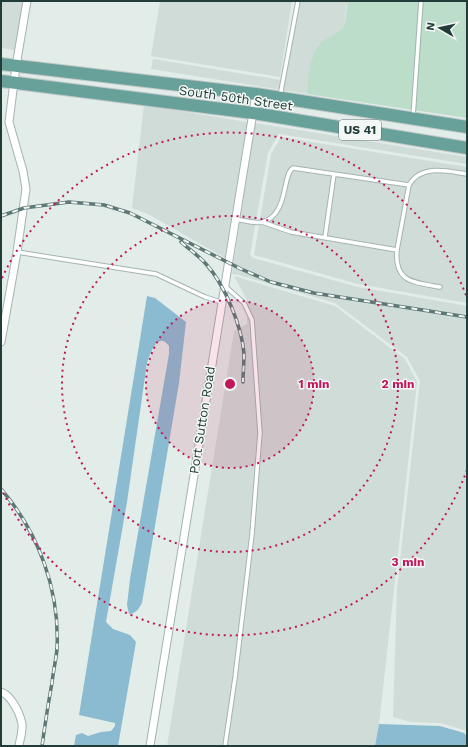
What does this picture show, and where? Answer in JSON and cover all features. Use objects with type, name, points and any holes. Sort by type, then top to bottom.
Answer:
[{"type":"main road","name":"South 50th Street","points":[[1,64],[280,97],[467,127]]},
{"type":"main road","name":"South 50th Street","points":[[1,81],[252,113],[467,148]]},
{"type":"street","points":[[1,342],[17,252],[26,188],[23,171],[9,122],[16,66],[27,1]]},
{"type":"street","name":"Port Sutton Road","points":[[150,746],[256,94]]},
{"type":"street","points":[[1,692],[6,694],[16,708],[22,725],[18,746]]},
{"type":"lane","points":[[280,97],[298,1]]},
{"type":"lane","points":[[412,118],[421,1]]},
{"type":"lane","points":[[262,222],[271,218],[278,209],[284,196],[291,168],[409,185]]},
{"type":"lane","points":[[440,287],[414,282],[403,276],[397,266],[397,250],[409,185],[411,181],[419,174],[438,169],[467,174]]},
{"type":"lane","points":[[325,237],[334,174]]},
{"type":"lane","points":[[235,219],[262,222],[291,232],[397,250]]},
{"type":"lane","points":[[17,252],[156,274],[205,297],[221,302]]},
{"type":"lane","points":[[224,285],[244,303],[252,320],[260,433],[252,534],[236,678],[225,746]]},
{"type":"shaded area","points":[[1,1],[23,1],[15,50],[1,48]]},
{"type":"shaded area","points":[[160,1],[292,1],[280,77],[151,56]]},
{"type":"shaded area","points":[[296,1],[348,1],[345,23],[338,33],[319,45],[313,56],[307,94],[151,69],[153,59],[281,80],[283,78]]},
{"type":"shaded area","points":[[144,105],[247,122],[225,258],[150,215],[132,208]]},
{"type":"shaded area","points":[[255,123],[467,157],[467,164],[279,134],[268,153],[250,255],[253,258],[358,287],[467,306],[467,731],[441,723],[411,722],[393,717],[397,589],[420,381],[407,357],[335,303],[232,274]]},
{"type":"shaded area","points":[[281,137],[467,167],[467,303],[358,284],[254,255],[271,154]]},
{"type":"shaded area","points":[[234,276],[335,306],[405,359],[417,382],[379,724],[375,746],[167,746],[234,331],[247,324],[247,300]]},
{"type":"green space","points":[[348,1],[467,1],[467,118],[307,94],[313,56],[322,42],[337,33],[343,27],[346,20]]},
{"type":"water","points":[[147,296],[155,298],[186,322],[179,383],[142,603],[135,612],[129,614],[127,605],[130,579],[169,354],[169,346],[165,342],[158,342],[152,349],[147,363],[127,502],[106,622],[113,629],[130,635],[136,642],[118,746],[74,746],[76,735],[82,733],[88,736],[111,731],[115,726],[115,723],[79,715]]},
{"type":"water","points":[[379,724],[440,726],[464,733],[467,736],[467,746],[375,746]]},
{"type":"railway","points":[[1,216],[24,208],[69,202],[104,205],[130,213],[241,269],[271,282],[314,293],[467,317]]},
{"type":"railway","points":[[181,242],[206,264],[220,283],[226,295],[236,319],[243,343],[243,382]]},
{"type":"railway","points":[[1,489],[26,524],[36,544],[51,584],[55,606],[57,649],[42,746]]}]
